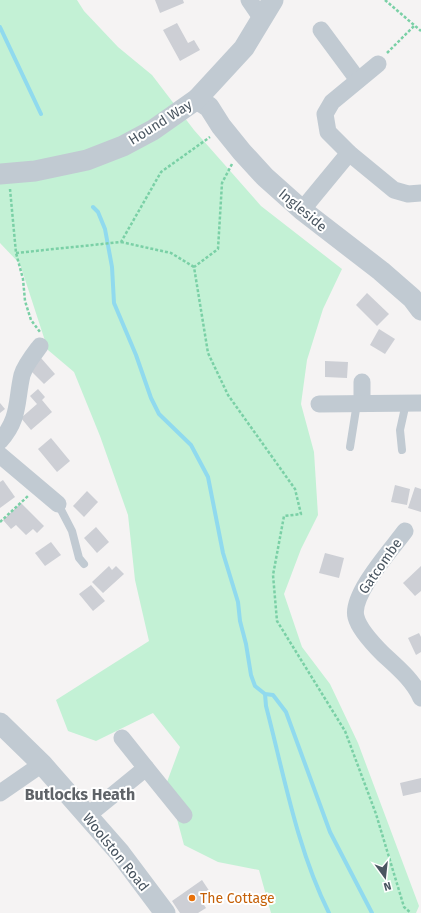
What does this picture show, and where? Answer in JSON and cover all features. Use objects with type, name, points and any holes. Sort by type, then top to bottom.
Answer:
[{"type":"street","points":[[249,0],[262,19]]},
{"type":"street","name":"Hound Way","points":[[5,179],[87,160],[123,146],[154,130],[197,99],[244,48],[273,0]]},
{"type":"street","points":[[321,30],[358,80]]},
{"type":"street","points":[[378,64],[332,102],[325,114],[328,132],[349,153],[394,190],[408,194],[421,193]]},
{"type":"street","name":"Ingleside","points":[[197,99],[209,108],[221,126],[242,152],[265,177],[302,210],[381,271],[412,298],[421,310]]},
{"type":"street","points":[[302,210],[349,153]]},
{"type":"street","points":[[0,441],[8,432],[19,405],[22,374],[40,346]]},
{"type":"street","points":[[359,403],[362,382]]},
{"type":"street","points":[[319,404],[414,403]]},
{"type":"street","points":[[0,455],[58,504]]},
{"type":"street","name":"Gatcombe","points":[[405,531],[363,588],[356,602],[356,617],[372,644],[408,678],[421,698]]},
{"type":"street","name":"Woolston Road","points":[[0,723],[42,764],[120,853],[165,913]]},
{"type":"street","points":[[122,738],[184,815]]},
{"type":"street","points":[[0,793],[42,764]]},
{"type":"street","points":[[87,816],[146,768]]},
{"type":"lane","points":[[350,447],[359,403]]},
{"type":"lane","points":[[402,450],[400,430],[414,403]]},
{"type":"lane","points":[[58,504],[72,531],[79,558],[84,564]]},
{"type":"path","points":[[385,0],[421,30]]},
{"type":"path","points":[[378,64],[415,25]]},
{"type":"path","points":[[119,243],[161,172],[215,133]]},
{"type":"path","points":[[194,267],[218,249],[222,183],[234,160]]},
{"type":"path","points":[[5,179],[16,252],[23,279],[25,301],[31,320],[40,331],[42,340],[40,346]]},
{"type":"path","points":[[16,252],[119,243],[171,253],[194,267],[208,352],[228,395],[295,489],[301,514],[284,516],[273,575],[277,621],[344,731],[376,814],[404,907],[411,913]]},
{"type":"path","points":[[0,522],[38,488]]},
{"type":"green space","points":[[0,0],[77,0],[84,11],[118,47],[152,75],[194,130],[261,206],[342,269],[323,309],[307,360],[301,404],[314,452],[318,515],[301,549],[284,594],[302,647],[330,684],[358,743],[419,906],[416,913],[271,913],[259,870],[218,862],[184,845],[167,782],[180,747],[153,713],[96,741],[68,731],[56,700],[149,641],[135,580],[128,515],[100,436],[74,372],[48,350],[20,264],[0,243]]},
{"type":"building","points":[[155,0],[183,0],[184,3],[160,13]]},
{"type":"building","points":[[177,23],[188,43],[194,40],[200,50],[180,61],[163,30]]},
{"type":"building","points":[[367,293],[389,314],[377,326],[356,305]]},
{"type":"building","points":[[379,329],[395,339],[385,354],[370,345]]},
{"type":"building","points":[[41,358],[55,374],[44,384],[29,369]]},
{"type":"building","points":[[325,361],[348,362],[347,378],[325,377]]},
{"type":"building","points":[[38,389],[45,397],[42,400],[52,412],[31,430],[21,418],[37,404],[30,396]]},
{"type":"building","points":[[0,403],[5,409],[0,413]]},
{"type":"building","points":[[51,438],[70,461],[57,472],[38,449]]},
{"type":"building","points":[[3,480],[15,497],[0,508],[0,482]]},
{"type":"building","points":[[395,485],[410,489],[407,505],[391,502]]},
{"type":"building","points":[[415,487],[421,489],[421,512],[408,508]]},
{"type":"building","points":[[87,491],[98,502],[84,517],[73,506]]},
{"type":"building","points":[[21,503],[44,526],[37,533],[33,529],[26,535],[16,525],[11,529],[3,520]]},
{"type":"building","points":[[96,527],[109,542],[97,553],[84,538]]},
{"type":"building","points":[[51,542],[61,555],[45,566],[35,553]]},
{"type":"building","points":[[325,553],[344,558],[339,578],[319,573]]},
{"type":"building","points":[[109,566],[112,570],[116,566],[124,574],[103,593],[92,582]]},
{"type":"building","points":[[421,566],[421,591],[415,596],[403,583]]},
{"type":"building","points":[[91,585],[105,601],[93,611],[79,594]]},
{"type":"building","points":[[419,633],[421,637],[421,652],[416,655],[408,638]]},
{"type":"building","points":[[421,778],[421,792],[403,796],[400,783]]},
{"type":"building","name":"The Cottage","points":[[202,880],[212,895],[202,902],[206,908],[198,913],[180,913],[172,901]]},
{"type":"waterway","points":[[0,27],[41,114]]},
{"type":"waterway","points":[[93,207],[98,212],[105,229],[112,267],[114,303],[136,355],[151,398],[159,414],[191,445],[208,477],[223,553],[238,602],[240,621],[246,644],[251,675],[255,686],[265,694],[273,695],[286,712],[330,832],[372,913]]},
{"type":"waterway","points":[[265,694],[266,706],[292,811],[308,863],[329,913]]},
{"type":"place","name":"The Cottage","points":[[192,898]]},
{"type":"district","name":"Butlocks Heath","points":[[80,794]]}]
